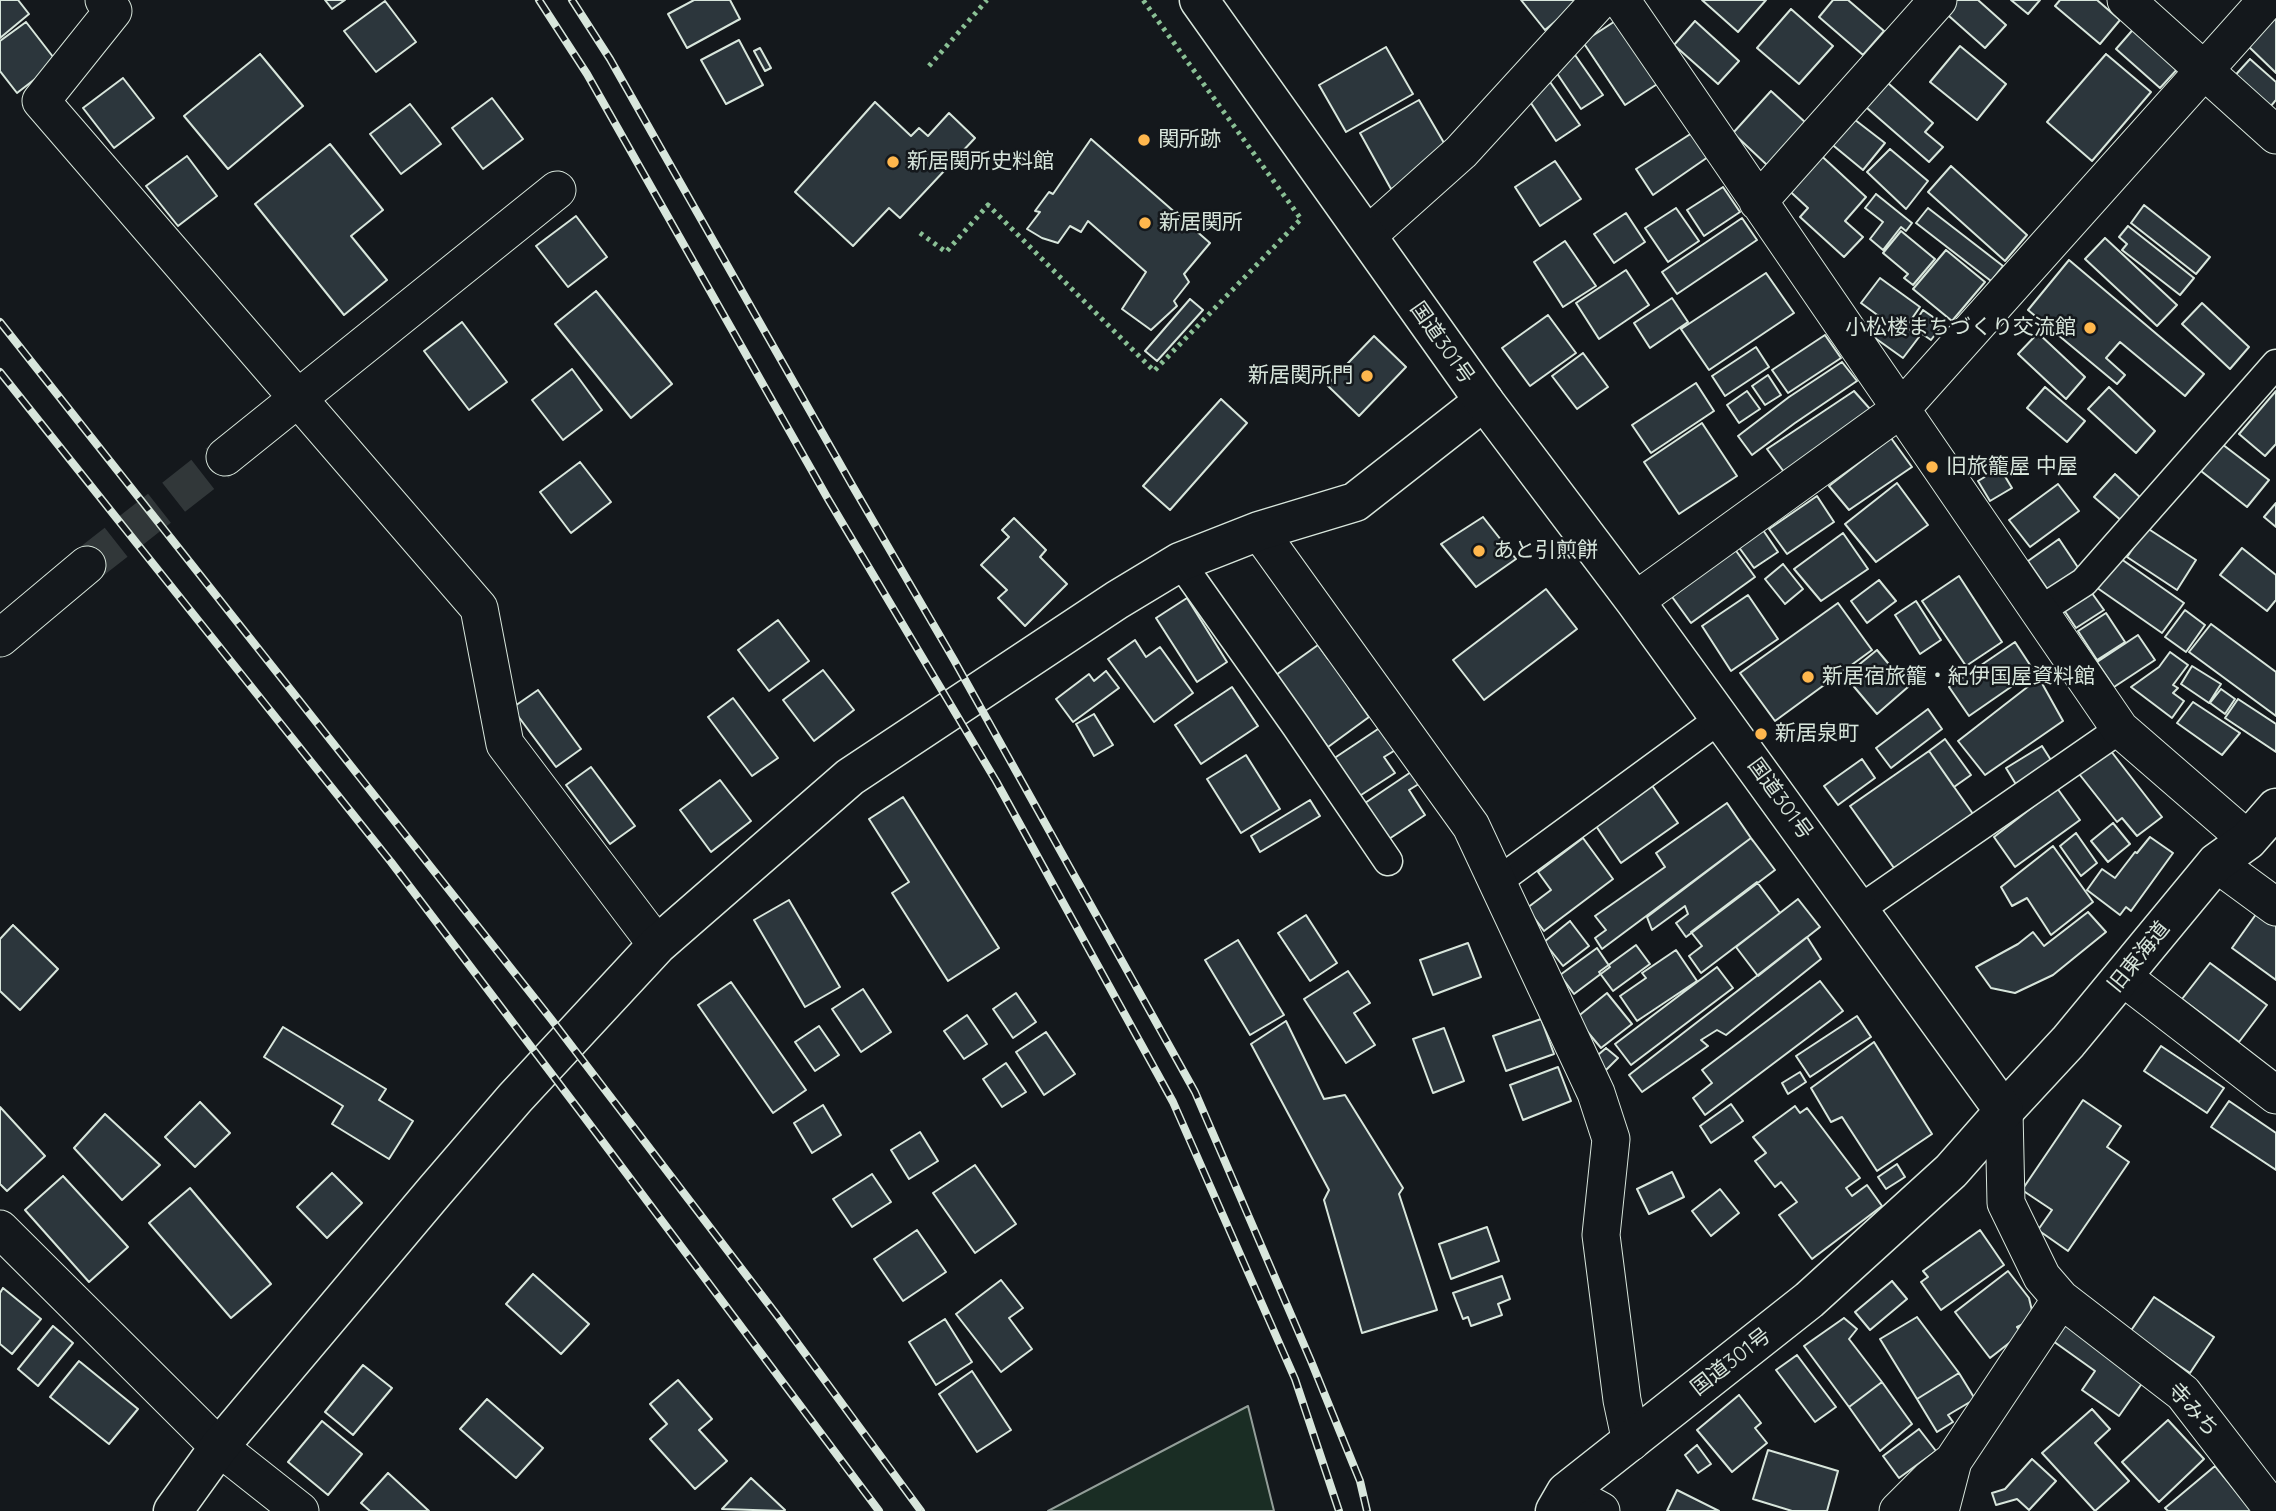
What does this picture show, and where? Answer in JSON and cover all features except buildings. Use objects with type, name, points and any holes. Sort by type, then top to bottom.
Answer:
[{"type":"main road","name":"国道301号","points":[[1199,0],[1483,401],[1636,601],[2004,1111],[1951,1171],[1809,1300],[1631,1442],[1561,1502]]},
{"type":"main road","points":[[173,1511],[219,1447],[497,1119],[657,945],[850,777],[1117,600],[1180,562],[1259,531],[1355,502],[1483,401]]},
{"type":"main road","name":"旧東海道","points":[[2004,1111],[2068,1042],[2217,863],[2248,840],[2276,807]]},
{"type":"street","points":[[1367,236],[1461,152],[1600,0]]},
{"type":"street","points":[[1620,0],[2120,729],[2248,840]]},
{"type":"street","points":[[1758,202],[1938,0]]},
{"type":"street","points":[[2126,0],[2276,135]]},
{"type":"street","points":[[1636,601],[1902,408],[2267,0]]},
{"type":"street","points":[[113,4],[41,101],[479,608],[505,744],[657,945]]},
{"type":"street","points":[[225,457],[557,190]]},
{"type":"street","points":[[2039,611],[2084,582],[2276,364]]},
{"type":"street","points":[[1259,531],[1471,826],[1596,1093],[1611,1139],[1601,1235],[1622,1400],[1631,1442]]},
{"type":"street","points":[[1180,562],[1388,861]]},
{"type":"street","points":[[0,638],[88,565]]},
{"type":"street","points":[[1497,882],[1721,718]]},
{"type":"street","points":[[1860,909],[2120,729]]},
{"type":"street","points":[[2217,863],[2276,907]]},
{"type":"street","points":[[2123,977],[2276,1095]]},
{"type":"street","name":"寺みち","points":[[2004,1111],[2006,1203],[2042,1277],[2061,1299],[2183,1393],[2274,1511]]},
{"type":"street","points":[[0,1229],[219,1447],[300,1511]]},
{"type":"street","points":[[1940,1511],[1954,1461],[2061,1299]]},
{"type":"street","points":[[1898,1511],[1929,1480],[1954,1461]]},
{"type":"street","points":[[1561,1502],[1601,1511]]},
{"type":"green space","points":[[1248,1406],[1274,1511],[1048,1511]]},
{"type":"tunnel","points":[[87,565],[225,457]]},
{"type":"railway","points":[[539,0],[587,74],[828,499],[996,781],[1173,1102],[1295,1379],[1339,1511]]},
{"type":"railway","points":[[572,0],[610,59],[954,660],[1195,1092],[1311,1361],[1360,1481],[1367,1511]]},
{"type":"railway","points":[[0,322],[551,1019],[776,1314],[921,1511]]},
{"type":"railway","points":[[0,372],[391,862],[879,1511]]},
{"type":"hedge","points":[[929,66],[987,0]]},
{"type":"hedge","points":[[920,233],[946,252],[988,205],[1154,371],[1301,219],[1143,0]]},
{"type":"place","name":"関所跡","points":[[1144,140]]},
{"type":"place","name":"新居関所史料館","points":[[893,162]]},
{"type":"place","name":"新居関所","points":[[1145,223]]},
{"type":"place","name":"小松楼まちづくり交流館","points":[[2090,328]]},
{"type":"place","name":"新居関所門","points":[[1367,376]]},
{"type":"place","name":"旧旅籠屋 中屋","points":[[1932,467]]},
{"type":"place","name":"あと引煎餅","points":[[1479,551]]},
{"type":"place","name":"新居宿旅籠・紀伊国屋資料館","points":[[1808,677]]},
{"type":"place","name":"新居泉町","points":[[1761,734]]}]
